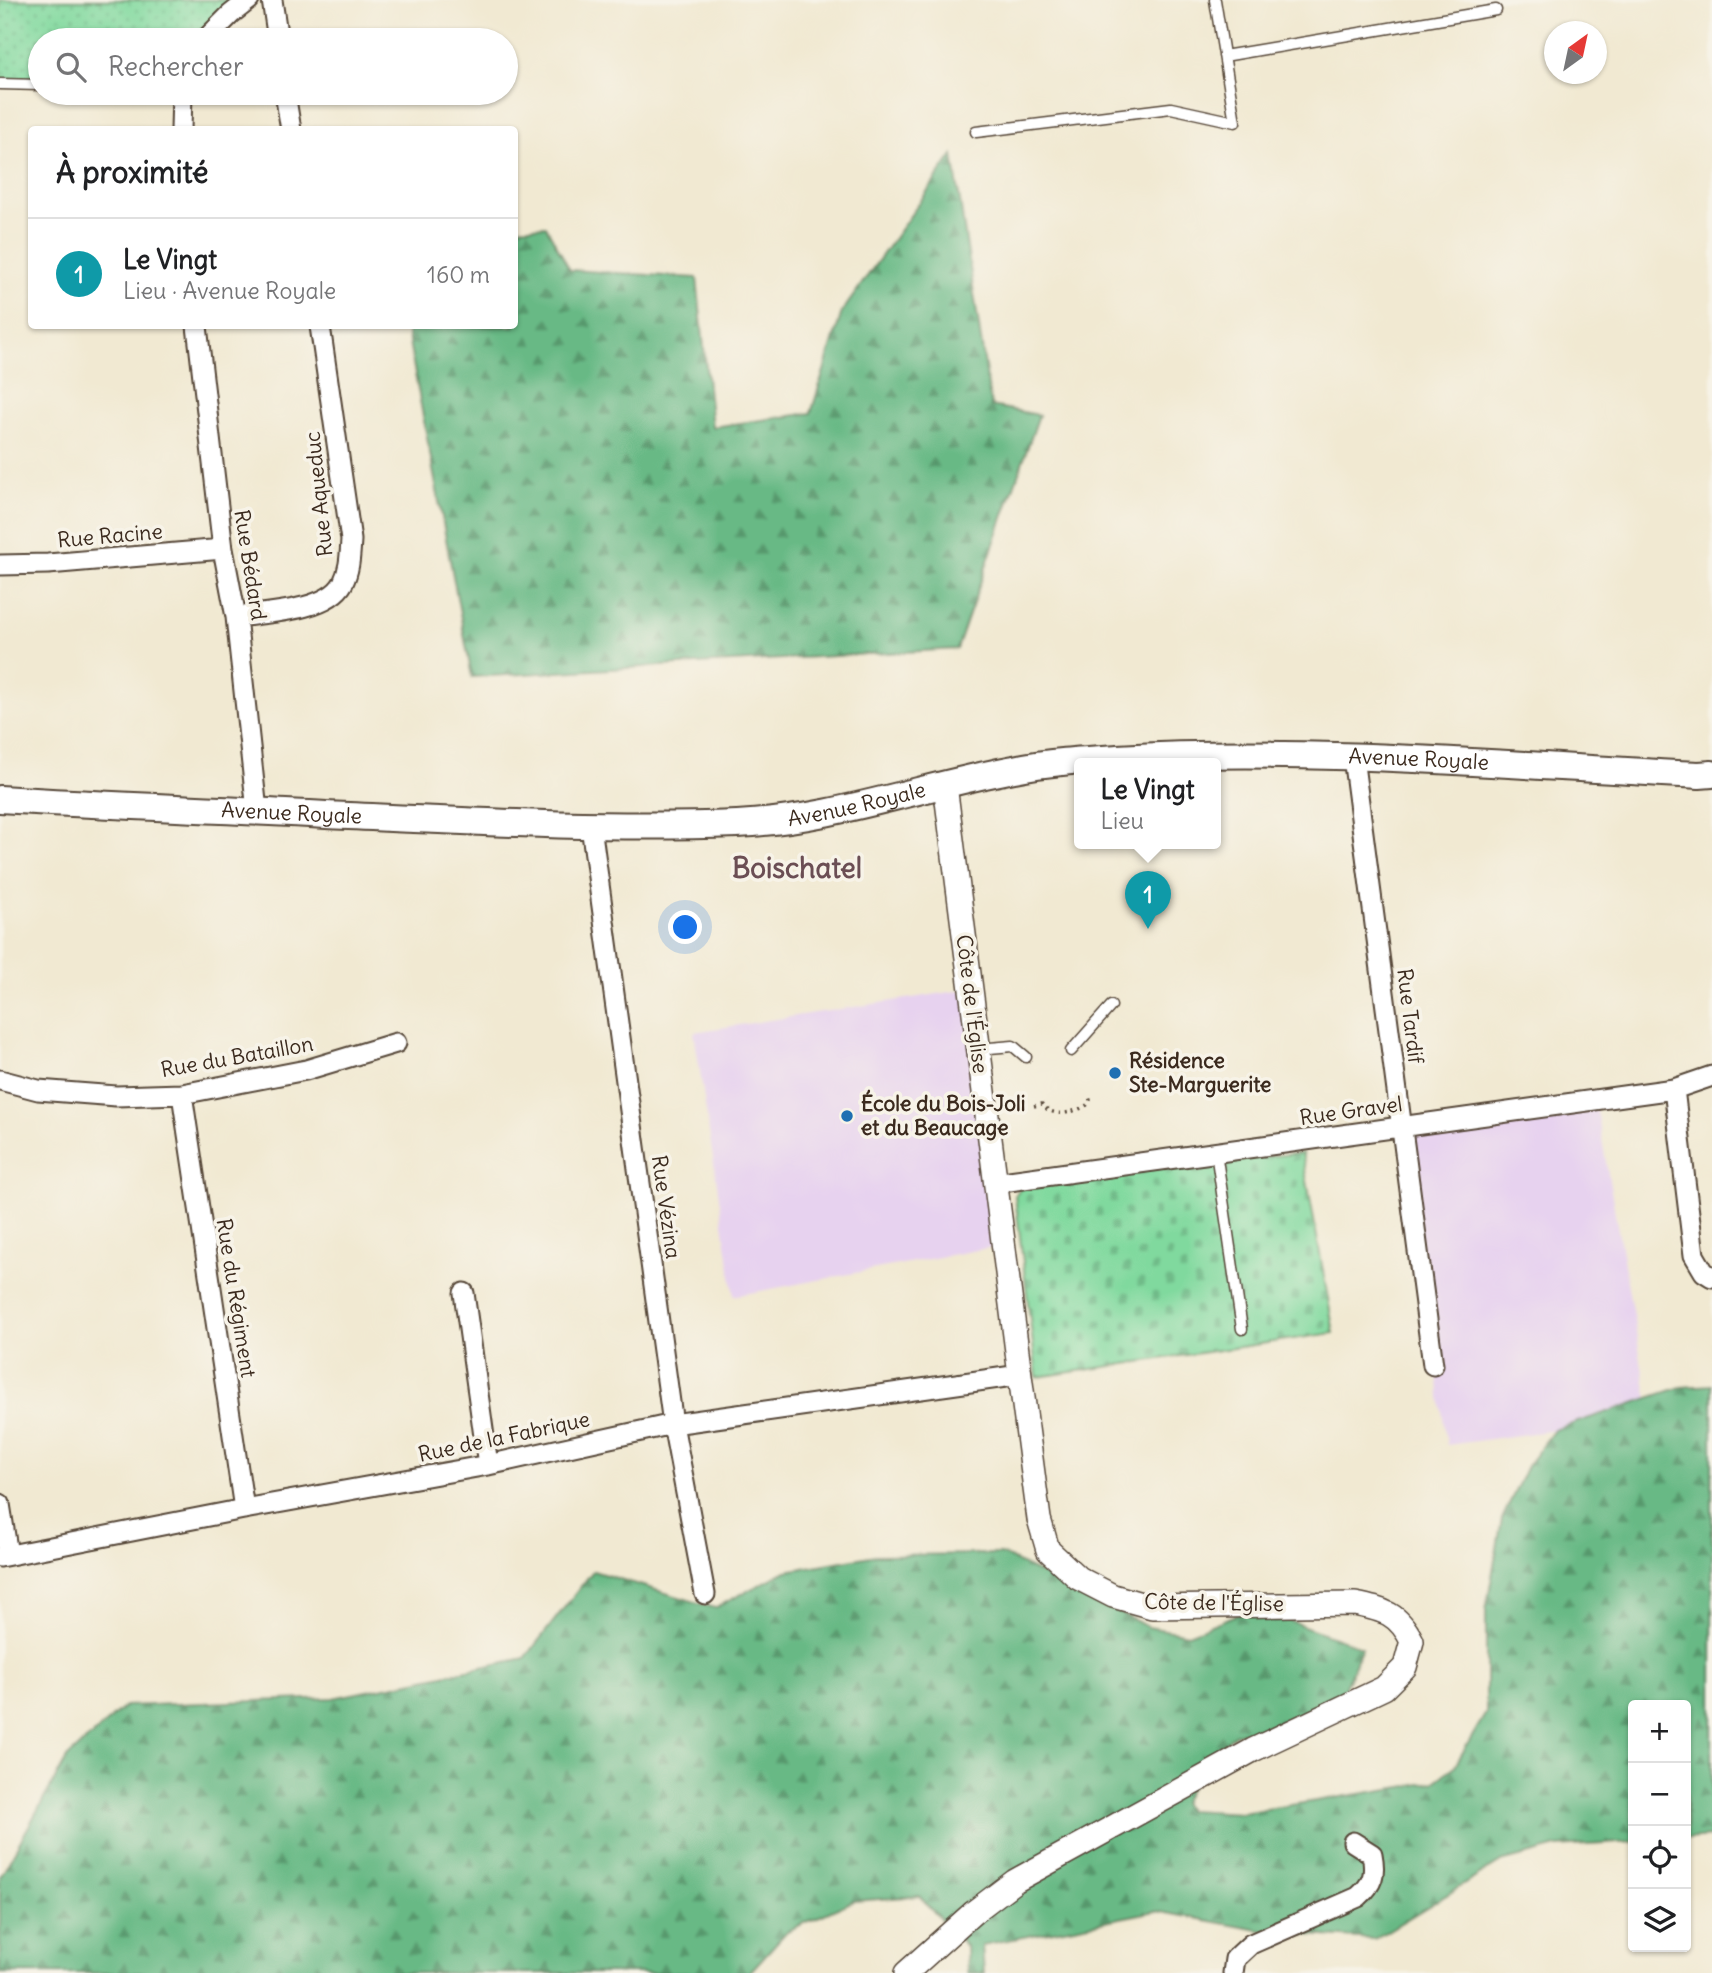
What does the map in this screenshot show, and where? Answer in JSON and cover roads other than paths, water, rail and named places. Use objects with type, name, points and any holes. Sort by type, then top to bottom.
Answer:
[{"type":"main road","name":"Avenue Royale","points":[[1116,758],[1248,755],[1353,757],[1712,774]]},
{"type":"main road","name":"Avenue Royale","points":[[0,799],[114,807],[591,826],[743,824],[811,815],[1017,768],[1074,762]]},
{"type":"street","points":[[217,28],[249,0]]},
{"type":"street","points":[[272,0],[276,28]]},
{"type":"street","points":[[181,126],[182,105]]},
{"type":"street","points":[[287,105],[290,126]]},
{"type":"street","name":"Rue Bédard","points":[[197,329],[223,549],[236,617],[257,811]]},
{"type":"street","name":"Rue Aqueduc","points":[[236,617],[314,605],[342,585],[349,566],[351,540],[320,329]]},
{"type":"street","name":"Rue Racine","points":[[0,565],[48,564],[223,549]]},
{"type":"street","name":"Rue Tardif","points":[[1353,757],[1433,1365]]},
{"type":"street","name":"Côte de l'Église","points":[[906,1973],[974,1912],[1015,1881],[1253,1750],[1384,1688],[1405,1667],[1412,1641],[1404,1624],[1382,1610],[1355,1604],[1152,1607],[1113,1596],[1078,1578],[1048,1550],[1039,1519],[945,785]]},
{"type":"street","name":"Rue Vézina","points":[[591,826],[673,1424],[705,1594]]},
{"type":"street","name":"Rue du Bataillon","points":[[0,1080],[38,1090],[116,1096],[182,1094],[306,1070],[396,1043]]},
{"type":"street","name":"Rue Gravel","points":[[995,1183],[1674,1089],[1712,1076]]},
{"type":"street","points":[[1674,1089],[1694,1255],[1704,1272],[1712,1277]]},
{"type":"street","name":"Rue du Régiment","points":[[182,1094],[244,1509]]},
{"type":"street","points":[[464,1293],[488,1465]]},
{"type":"street","name":"Rue de la Fabrique","points":[[4,1556],[488,1465],[673,1424],[1020,1375]]},
{"type":"street","points":[[0,1504],[4,1556]]},
{"type":"street","points":[[1233,1973],[1235,1959],[1251,1944],[1358,1897],[1370,1886],[1376,1870],[1372,1854],[1353,1842]]},
{"type":"lane","points":[[976,132],[1171,108],[1235,122],[1215,0]]},
{"type":"lane","points":[[1224,56],[1496,10]]},
{"type":"lane","points":[[0,84],[28,85]]},
{"type":"lane","points":[[1071,1051],[1111,1006]]},
{"type":"lane","points":[[978,1049],[1013,1046],[1026,1057]]},
{"type":"lane","points":[[1216,1152],[1242,1329]]},
{"type":"place","name":"Le Vingt","points":[[1148,929]]},
{"type":"place","name":"Résidence Ste-Marguerite","points":[[1115,1073]]},
{"type":"place","name":"École du Bois-Joli et du Beaucage","points":[[847,1116]]},
{"type":"district","name":"Boischatel","points":[[797,868]]}]
